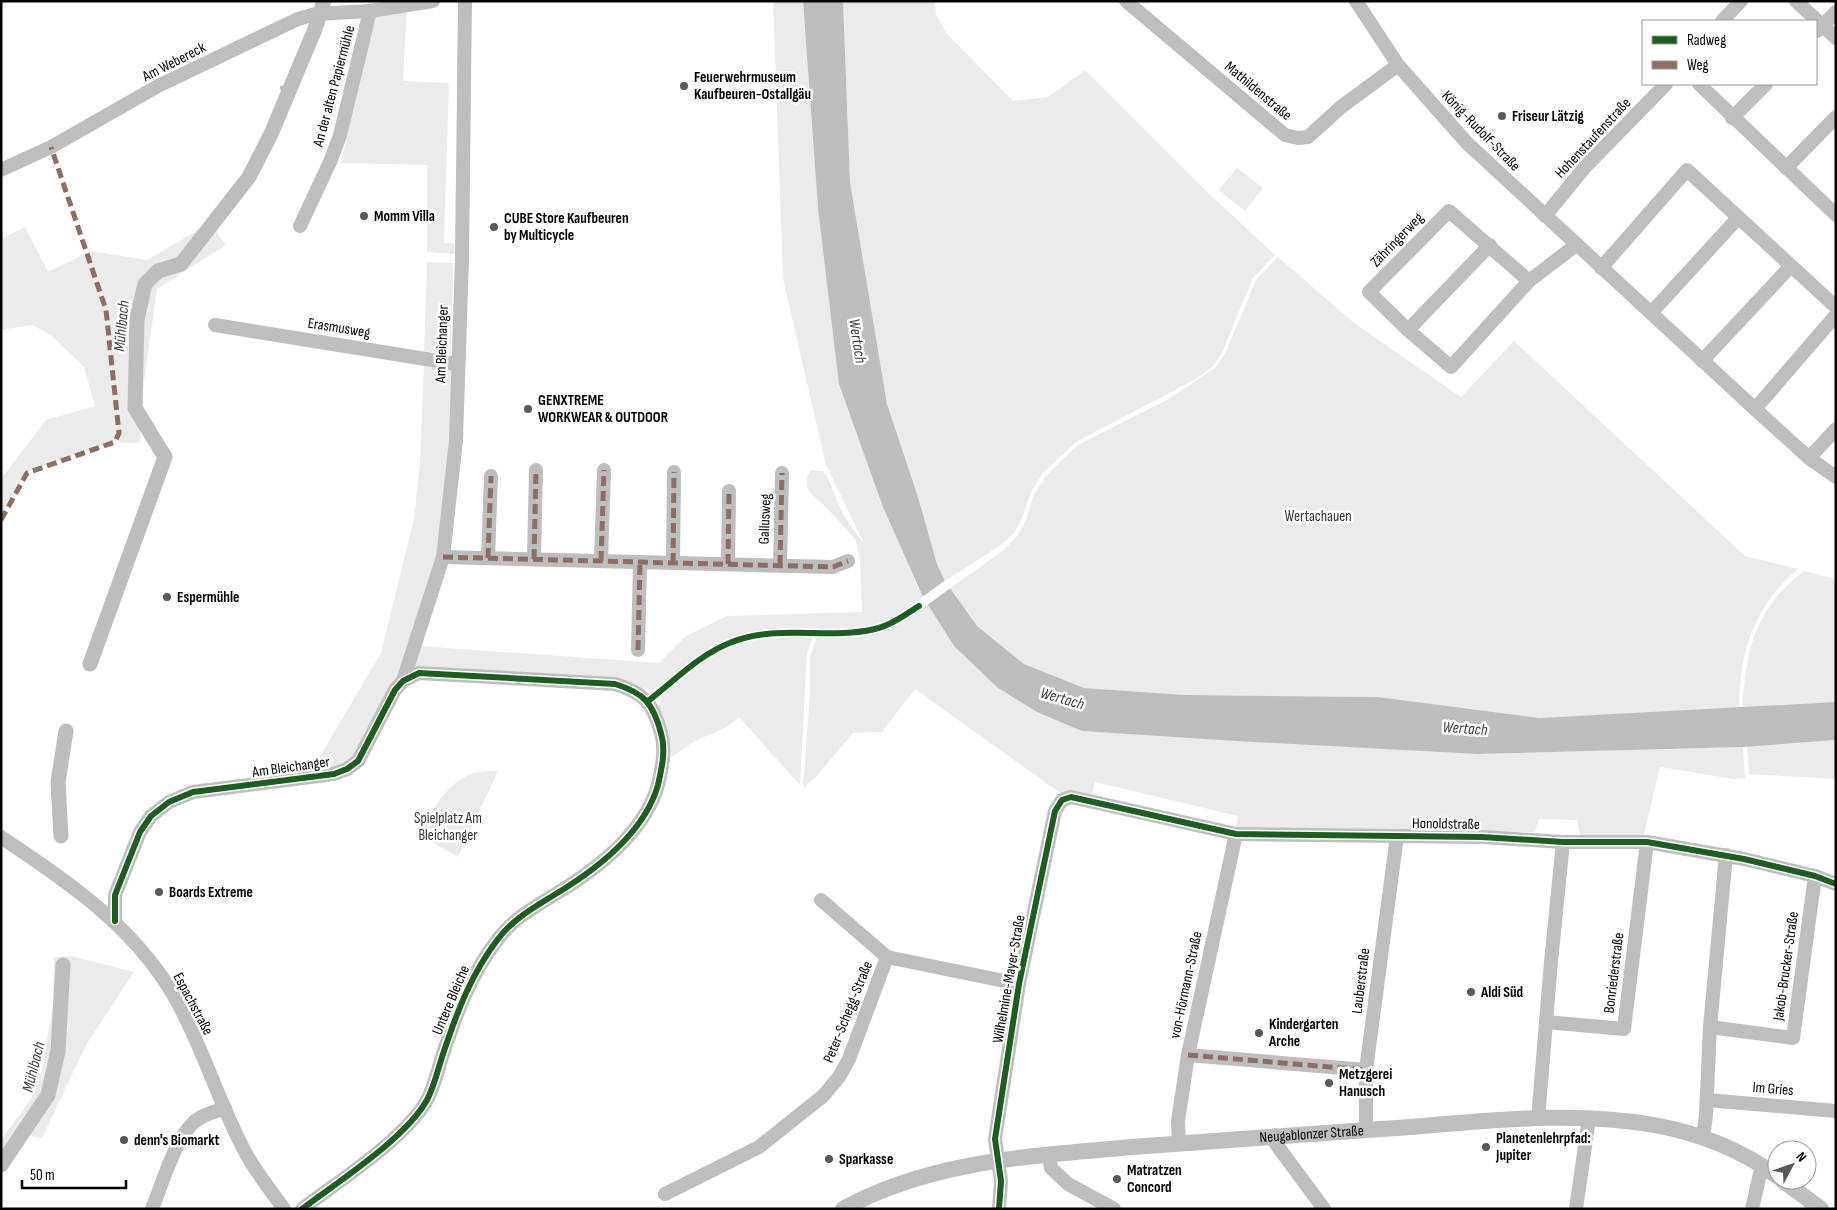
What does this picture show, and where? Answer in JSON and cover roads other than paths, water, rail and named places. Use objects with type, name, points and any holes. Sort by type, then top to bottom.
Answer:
[{"type":"street","name":"An der alten Papiermühle","points":[[300,226],[330,162],[340,135],[370,11],[433,1]]},
{"type":"street","name":"Am Bleichanger","points":[[115,921],[115,895],[140,832],[151,816],[169,802],[193,792],[316,777],[334,774],[347,769],[358,761],[388,700],[403,681],[443,556],[456,440],[457,364],[462,259],[464,1]]},
{"type":"street","name":"König-Rudolf-Straße","points":[[1356,1],[1398,65],[1451,127],[1755,410],[1809,458],[1836,477]]},
{"type":"street","points":[[1723,20],[1741,1]]},
{"type":"street","points":[[1796,1],[1812,20]]},
{"type":"street","name":"Mathildenstraße","points":[[1134,4],[1285,135],[1298,138],[1308,137],[1341,107],[1398,65]]},
{"type":"street","name":"Am Webereck","points":[[1,170],[51,147],[158,86],[298,19],[332,13],[370,11]]},
{"type":"street","points":[[1836,12],[1819,29],[1836,38]]},
{"type":"street","name":"Hohenstaufenstraße","points":[[1545,216],[1586,167],[1665,85]]},
{"type":"street","points":[[1700,85],[1732,118],[1836,215]]},
{"type":"street","points":[[1732,118],[1765,85]]},
{"type":"street","points":[[1786,168],[1836,118]]},
{"type":"street","points":[[1601,268],[1687,170],[1737,219],[1836,307]]},
{"type":"street","name":"Zähringerweg","points":[[1529,281],[1449,211],[1369,292],[1408,330],[1451,367],[1529,281],[1576,245]]},
{"type":"street","points":[[1650,313],[1737,219]]},
{"type":"street","points":[[1408,330],[1490,245]]},
{"type":"street","points":[[1702,361],[1790,267]]},
{"type":"street","points":[[1755,410],[1836,315]]},
{"type":"street","name":"Erasmusweg","points":[[215,325],[457,364]]},
{"type":"street","points":[[1809,458],[1836,429]]},
{"type":"street","points":[[534,559],[536,470]]},
{"type":"street","points":[[601,561],[604,470]]},
{"type":"street","points":[[673,563],[674,472]]},
{"type":"street","name":"Gallusweg","points":[[780,565],[782,474]]},
{"type":"street","points":[[488,558],[491,476]]},
{"type":"street","points":[[728,564],[729,491]]},
{"type":"street","name":"Gallusweg","points":[[443,556],[833,567],[848,562]]},
{"type":"street","points":[[638,650],[640,562]]},
{"type":"street","name":"Untere Bleiche","points":[[302,1209],[413,1122],[428,1099],[458,1007],[476,969],[514,920],[532,907],[555,895],[616,849],[638,825],[655,795],[662,767],[664,742],[658,720],[648,701],[631,689],[615,684],[419,673],[403,681]]},
{"type":"street","name":"Honoldstraße","points":[[1058,804],[1062,800],[1071,797],[1236,834],[1482,837],[1564,842],[1647,842],[1726,856],[1815,876],[1836,884]]},
{"type":"street","name":"Wilhelmine-Mayer-Straße","points":[[999,1209],[999,1160],[995,1139],[1019,984],[1058,804]]},
{"type":"street","name":"von-Hörmann-Straße","points":[[1178,1144],[1178,1121],[1188,1055],[1236,834]]},
{"type":"street","name":"Lauberstraße","points":[[1366,1130],[1366,1070],[1397,836]]},
{"type":"street","name":"Espachstraße","points":[[1,837],[84,894],[129,936],[169,989],[189,1024],[242,1146],[258,1174],[284,1209]]},
{"type":"street","points":[[1538,1119],[1564,842]]},
{"type":"street","name":"Bonriederstraße","points":[[1546,1022],[1624,1029],[1647,842]]},
{"type":"street","points":[[1703,1137],[1707,1100],[1710,1027],[1726,856]]},
{"type":"street","name":"Jakob-Brucker-Straße","points":[[1710,1027],[1793,1038],[1815,876]]},
{"type":"street","name":"Wilhelmine-Mayer-Straße","points":[[821,900],[887,957],[1019,984]]},
{"type":"street","name":"Peter-Schegg-Straße","points":[[665,1194],[759,1147],[823,1096],[839,1077],[849,1058],[887,957]]},
{"type":"street","points":[[1188,1055],[1366,1070]]},
{"type":"street","name":"Im Gries","points":[[1707,1100],[1836,1111]]},
{"type":"street","points":[[152,1209],[179,1145],[192,1124],[225,1108]]},
{"type":"street","points":[[1576,1209],[1589,1118]]},
{"type":"street","name":"Neugablonzer Straße","points":[[843,1209],[914,1179],[999,1160],[1274,1135],[1538,1119],[1589,1118],[1654,1125],[1703,1137],[1738,1150],[1767,1169]]},
{"type":"street","points":[[1274,1135],[1276,1144],[1324,1209]]},
{"type":"street","points":[[1049,1154],[1051,1168],[1068,1184],[1114,1209]]},
{"type":"street","points":[[1752,1209],[1762,1165]]},
{"type":"street","points":[[1795,1190],[1821,1209]]},
{"type":"water","name":"Wertach","points":[[803,1],[843,1],[850,182],[887,404],[918,497],[937,564],[945,581],[977,626],[1024,664],[1084,688],[1185,695],[1378,697],[1540,718],[1836,702],[1836,740],[1743,747],[1477,754],[1237,741],[1082,731],[1037,712],[998,688],[954,646],[923,597],[883,507],[839,384],[818,208]]},
{"type":"waterway","name":"Mühlbach","points":[[90,664],[165,457],[135,408],[137,319],[145,284],[158,271],[181,264],[249,177],[271,134],[315,29],[324,1]]},
{"type":"waterway","points":[[282,88],[290,86]]},
{"type":"waterway","name":"Mühlbach","points":[[61,836],[58,782],[66,731]]},
{"type":"waterway","name":"Mühlbach","points":[[1,1165],[48,1095],[58,1051],[63,965]]},
{"type":"place","name":"Feuerwehrmuseum Kaufbeuren-Ostallgäu","points":[[684,86]]},
{"type":"place","name":"Friseur Lätzig","points":[[1502,116]]},
{"type":"place","name":"Momm Villa","points":[[364,216]]},
{"type":"place","name":"CUBE Store Kaufbeuren by Multicycle","points":[[494,227]]},
{"type":"place","name":"GENXTREME WORKWEAR & OUTDOOR","points":[[528,409]]},
{"type":"place","name":"Espermühle","points":[[167,597]]},
{"type":"place","name":"Boards Extreme","points":[[159,892]]},
{"type":"place","name":"Aldi Süd","points":[[1471,992]]},
{"type":"place","name":"Kindergarten Arche","points":[[1259,1033]]},
{"type":"place","name":"Metzgerei Hanusch","points":[[1329,1083]]},
{"type":"place","name":"denn's Biomarkt","points":[[124,1140]]},
{"type":"place","name":"Planetenlehrpfad: Jupiter","points":[[1486,1147]]},
{"type":"place","name":"Sparkasse","points":[[829,1159]]},
{"type":"place","name":"Matratzen Concord","points":[[1117,1179]]},
{"type":"park label","name":"Wertachauen","points":[[1318,516]]},
{"type":"park label","name":"Spielplatz Am Bleichanger","points":[[448,826]]}]
